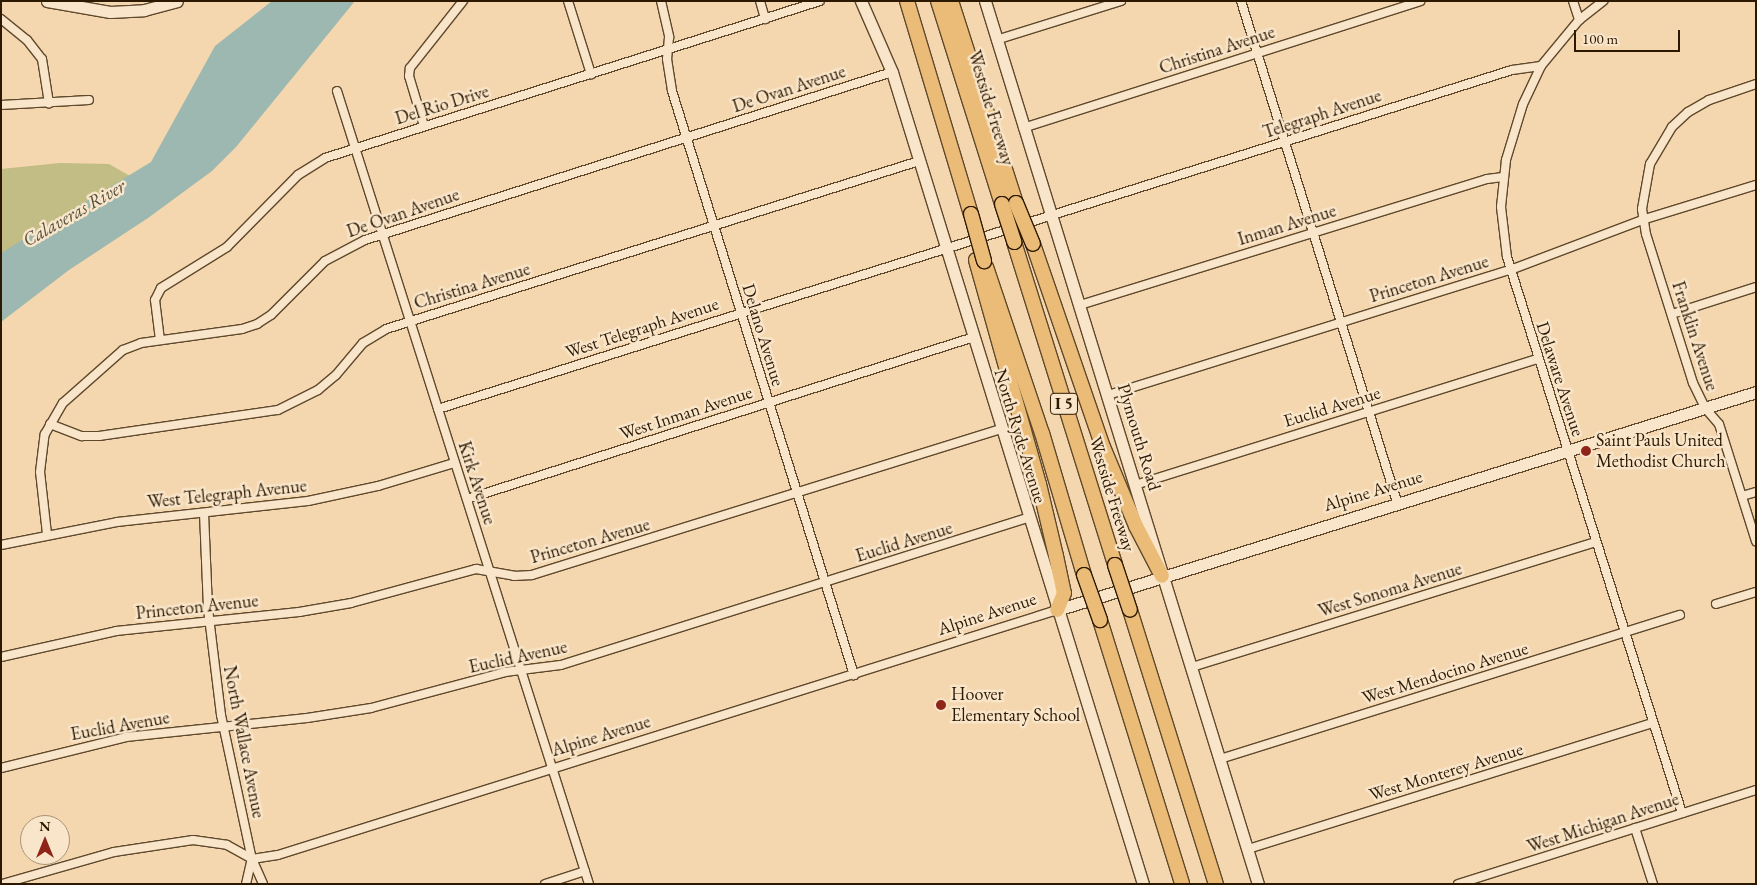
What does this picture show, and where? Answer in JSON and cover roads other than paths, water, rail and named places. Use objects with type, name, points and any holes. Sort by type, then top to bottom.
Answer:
[{"type":"highway","points":[[907,1],[935,88],[942,140],[980,261],[1039,484],[1064,593],[1057,610]]},
{"type":"highway","name":"Westside Freeway","points":[[938,1],[1216,884]]},
{"type":"highway","points":[[951,1],[1016,202],[1033,244],[1103,447],[1136,526],[1162,576]]},
{"type":"highway","name":"I 5","points":[[980,261],[1042,433],[1084,575],[1100,620],[1182,884]]},
{"type":"street","points":[[47,1],[79,10],[110,12],[144,10],[177,1]]},
{"type":"street","points":[[424,126],[409,76],[410,68],[463,1]]},
{"type":"street","points":[[568,1],[591,74]]},
{"type":"street","name":"Delano Avenue","points":[[661,1],[669,37],[668,49],[672,91],[854,675]]},
{"type":"street","points":[[760,1],[765,19]]},
{"type":"street","name":"Del Rio Drive","points":[[160,340],[155,300],[161,288],[227,247],[298,175],[324,158],[820,1]]},
{"type":"street","name":"North Ryde Avenue","points":[[861,1],[892,72],[1000,429],[1142,884]]},
{"type":"street","name":"Plymouth Road","points":[[985,1],[1258,884]]},
{"type":"street","points":[[996,40],[1120,1]]},
{"type":"street","points":[[1242,1],[1397,502]]},
{"type":"street","name":"Christina Avenue","points":[[1023,128],[1420,1]]},
{"type":"street","points":[[1573,1],[1579,20]]},
{"type":"street","points":[[1541,66],[1579,20],[1603,1]]},
{"type":"street","points":[[1,19],[27,40],[42,59],[48,83],[49,103]]},
{"type":"street","name":"Telegraph Avenue","points":[[1026,221],[1512,70],[1541,66]]},
{"type":"street","name":"Delaware Avenue","points":[[1541,66],[1513,131],[1503,177],[1504,240],[1510,270],[1682,813]]},
{"type":"street","name":"De Ovan Avenue","points":[[47,534],[40,457],[50,424],[63,403],[115,355],[141,343],[242,329],[257,324],[271,315],[324,261],[344,249],[383,234],[892,72]]},
{"type":"street","points":[[1642,220],[1646,173],[1658,146],[1672,127],[1709,100],[1756,84]]},
{"type":"street","name":"Kirk Avenue","points":[[337,91],[589,884]]},
{"type":"street","points":[[1,105],[89,100]]},
{"type":"street","name":"Christina Avenue","points":[[50,424],[82,436],[99,436],[278,410],[318,390],[370,337],[410,321],[919,161]]},
{"type":"street","name":"Inman Avenue","points":[[1080,305],[1487,179],[1503,177]]},
{"type":"street","name":"Princeton Avenue","points":[[1108,395],[1510,270],[1642,220],[1756,185]]},
{"type":"street","name":"Franklin Avenue","points":[[1642,220],[1693,383],[1705,408],[1718,424],[1756,541]]},
{"type":"street","name":"West Telegraph Avenue","points":[[438,409],[1026,221]]},
{"type":"street","points":[[1672,314],[1756,287]]},
{"type":"street","name":"West Inman Avenue","points":[[467,498],[972,338]]},
{"type":"street","name":"Euclid Avenue","points":[[1135,485],[1538,359]]},
{"type":"street","name":"Alpine Avenue","points":[[252,860],[278,855],[854,675],[1397,502],[1756,392]]},
{"type":"street","name":"Princeton Avenue","points":[[1,657],[116,631],[308,610],[405,590],[476,570],[514,576],[548,571],[1000,429]]},
{"type":"street","name":"West Telegraph Avenue","points":[[1,545],[47,534],[117,522],[308,501],[378,486],[454,463]]},
{"type":"street","points":[[1742,496],[1756,492]]},
{"type":"street","name":"North Wallace Avenue","points":[[204,513],[209,621],[224,727],[252,860],[263,884]]},
{"type":"street","name":"Euclid Avenue","points":[[1,768],[126,737],[224,727],[371,708],[505,672],[561,665],[1028,518]]},
{"type":"street","name":"West Sonoma Avenue","points":[[1192,667],[1596,542]]},
{"type":"street","points":[[1716,604],[1756,592]]},
{"type":"street","name":"West Mendocino Avenue","points":[[1220,759],[1680,615]]},
{"type":"street","name":"West Monterey Avenue","points":[[1248,849],[1653,723]]},
{"type":"street","name":"West Michigan Avenue","points":[[1458,884],[1756,790]]},
{"type":"street","points":[[1635,828],[1653,884]]},
{"type":"street","points":[[2,884],[114,852],[192,840],[227,845],[252,860],[246,884]]},
{"type":"street","points":[[545,884],[585,871]]},
{"type":"water","name":"Calaveras River","points":[[272,1],[355,1],[236,147],[212,171],[148,218],[69,270],[1,322],[1,253],[151,162],[215,46]]},
{"type":"place","name":"Saint Pauls United Methodist Church","points":[[1586,451]]},
{"type":"place","name":"Hoover Elementary School","points":[[941,705]]}]
